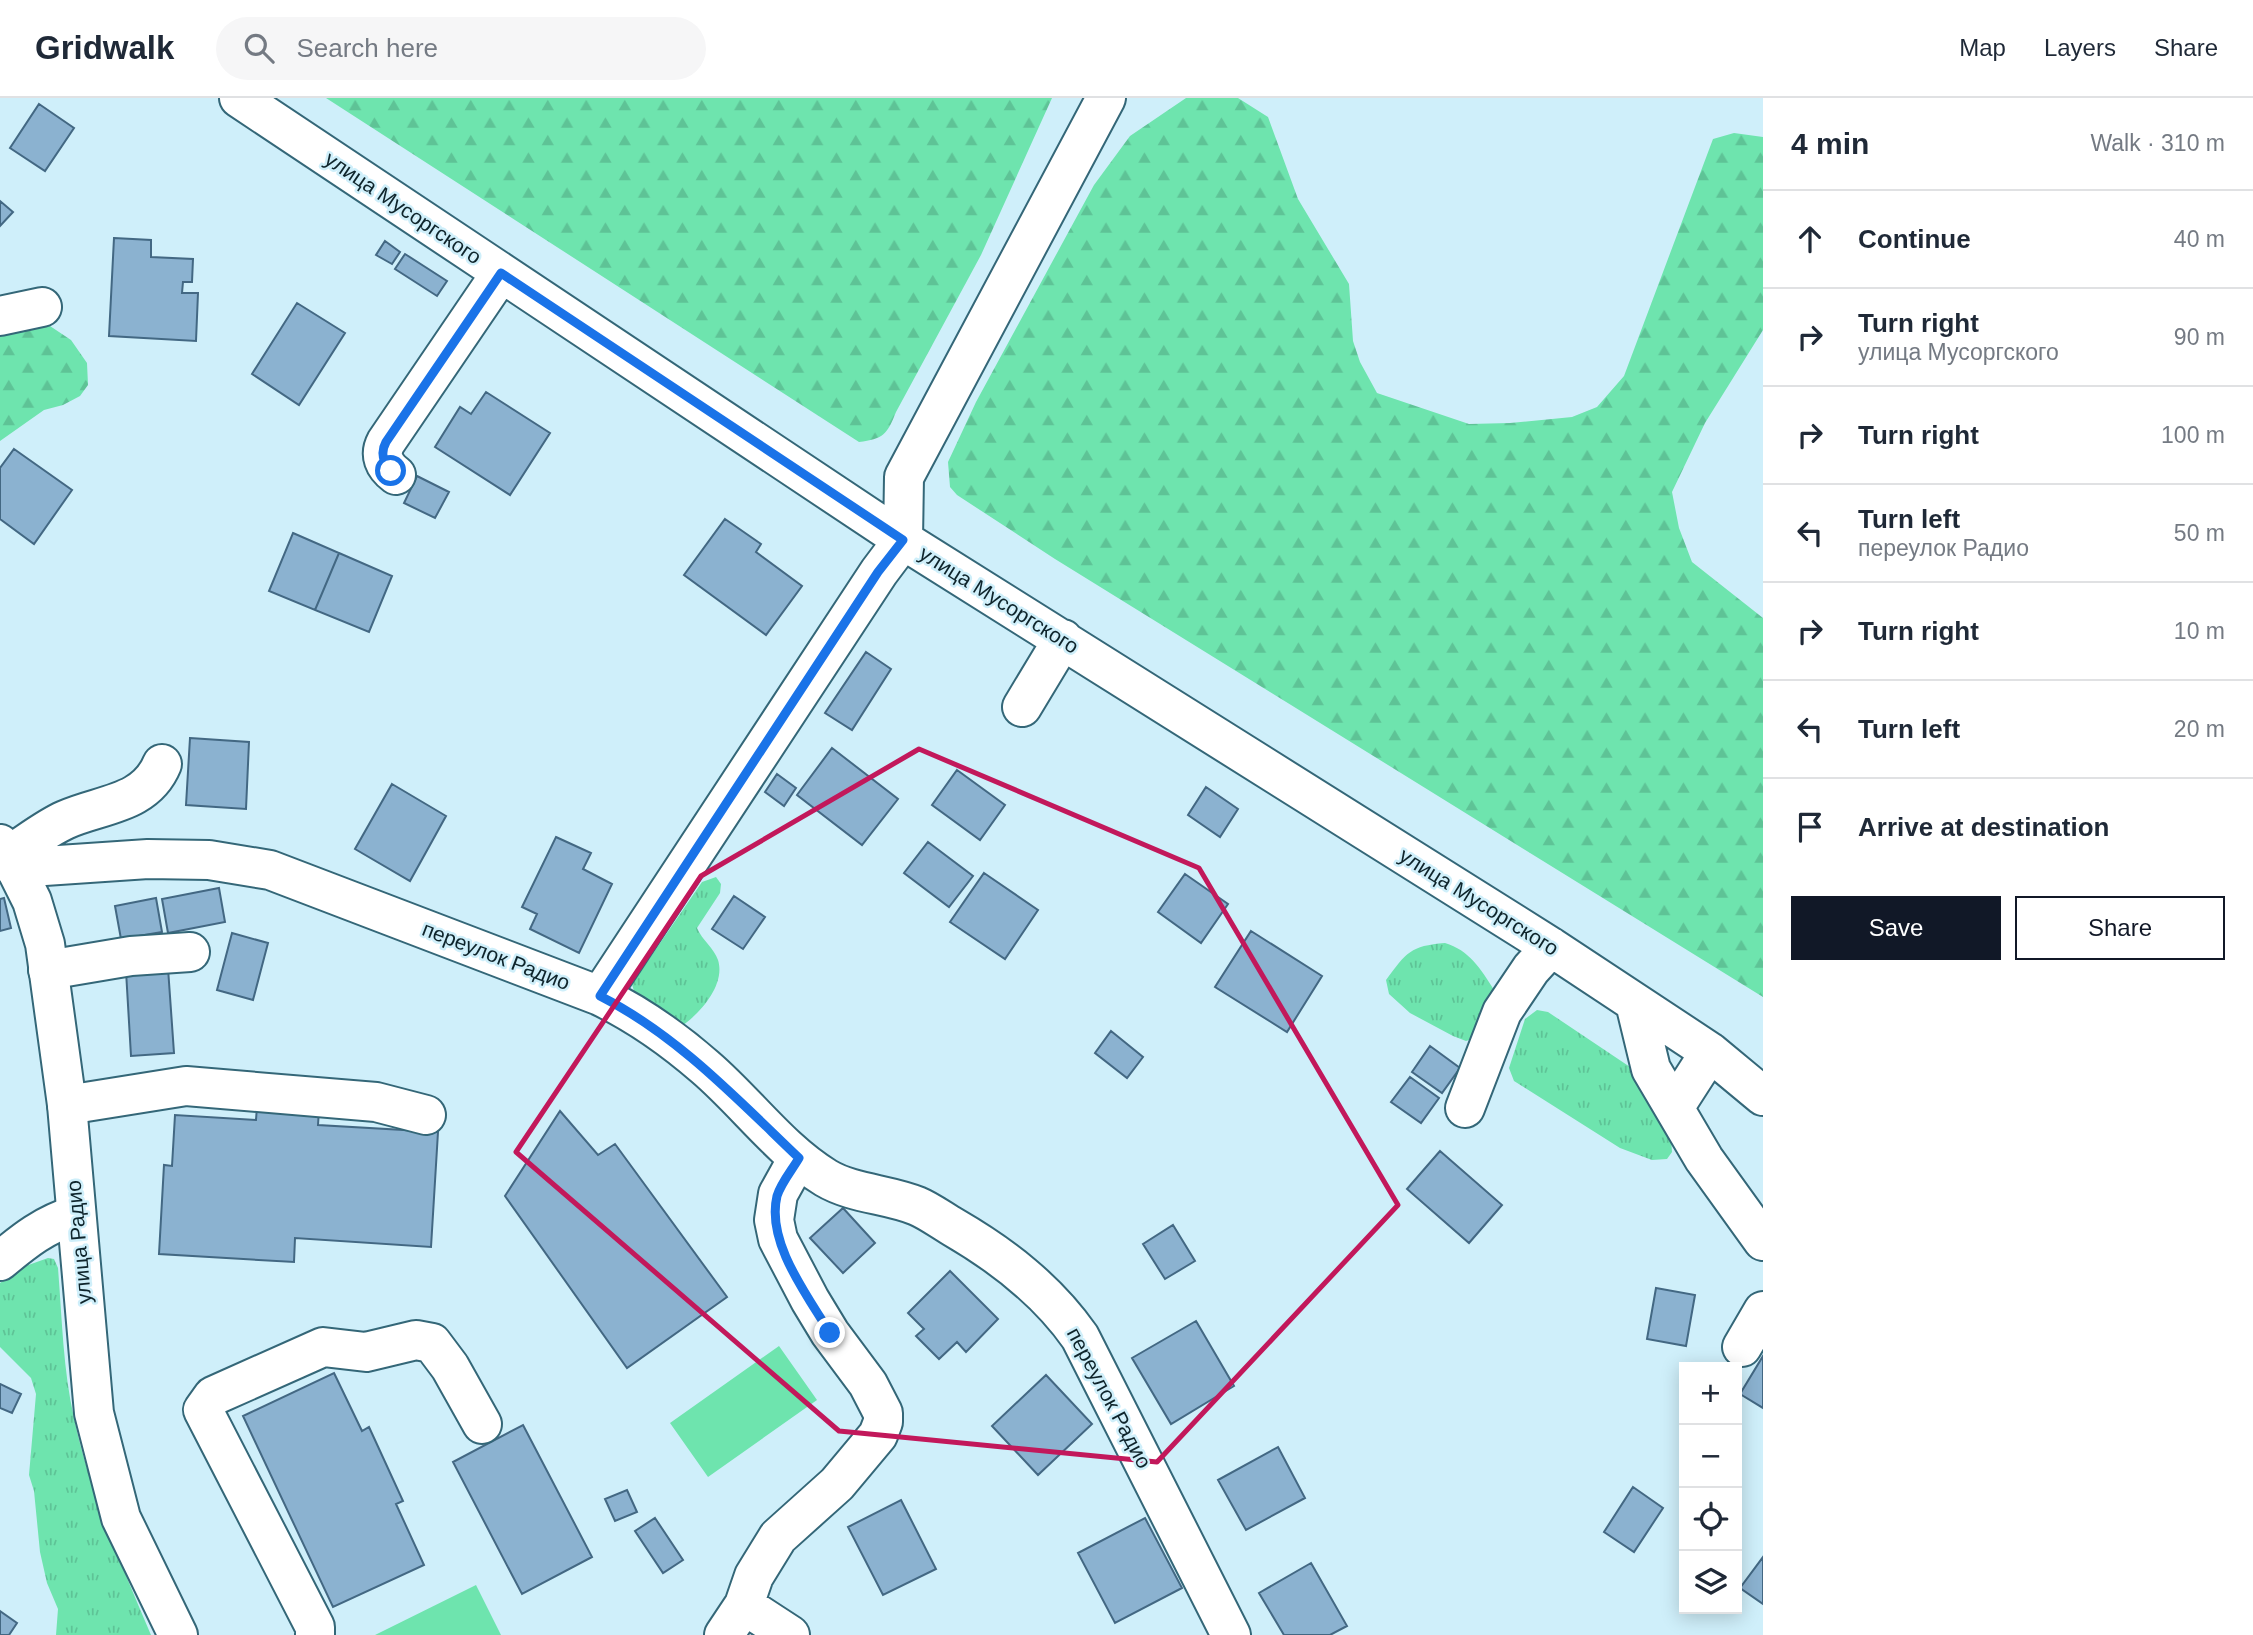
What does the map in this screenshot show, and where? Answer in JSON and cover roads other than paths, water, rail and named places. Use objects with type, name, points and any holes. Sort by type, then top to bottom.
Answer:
[{"type":"main road","name":"улица Мусоргского","points":[[239,98],[903,540],[1551,947],[1710,1052],[1763,1096]]},
{"type":"main road","points":[[600,996],[878,572],[903,540],[904,477],[1106,98]]},
{"type":"main road","points":[[396,475],[386,465],[382,449],[501,273]]},
{"type":"main road","points":[[0,316],[42,307]]},
{"type":"main road","points":[[1021,707],[1063,639]]},
{"type":"main road","points":[[8,856],[65,820],[126,800],[145,789],[156,778],[162,764]]},
{"type":"main road","name":"переулок Радио","points":[[8,856],[197,860],[270,870],[600,996],[625,1009],[705,1067],[799,1158],[827,1179],[917,1206],[976,1241],[1028,1278],[1062,1312],[1080,1337],[1231,1635]]},
{"type":"main road","name":"улица Радио","points":[[8,856],[32,901],[45,944],[67,1105],[94,1413],[121,1518],[178,1635]]},
{"type":"main road","points":[[1465,1108],[1502,1012],[1531,969],[1551,947]]},
{"type":"main road","points":[[48,971],[131,956],[190,951]]},
{"type":"main road","points":[[1635,1003],[1651,1069],[1704,1160],[1763,1241]]},
{"type":"main road","points":[[1674,1108],[1710,1052]]},
{"type":"main road","points":[[67,1105],[186,1086],[376,1102],[426,1115]]},
{"type":"main road","points":[[790,1635],[734,1620],[754,1576],[778,1537],[837,1484],[878,1436],[883,1422],[883,1413],[868,1384],[810,1300],[778,1239],[774,1220],[778,1194],[799,1158]]},
{"type":"main road","points":[[0,1261],[35,1233],[58,1220],[75,1215]]},
{"type":"main road","points":[[1742,1347],[1763,1311]]},
{"type":"main road","points":[[315,1635],[314,1627],[203,1410],[213,1396],[323,1347],[366,1352],[416,1340],[432,1343],[450,1367],[482,1424]]}]
